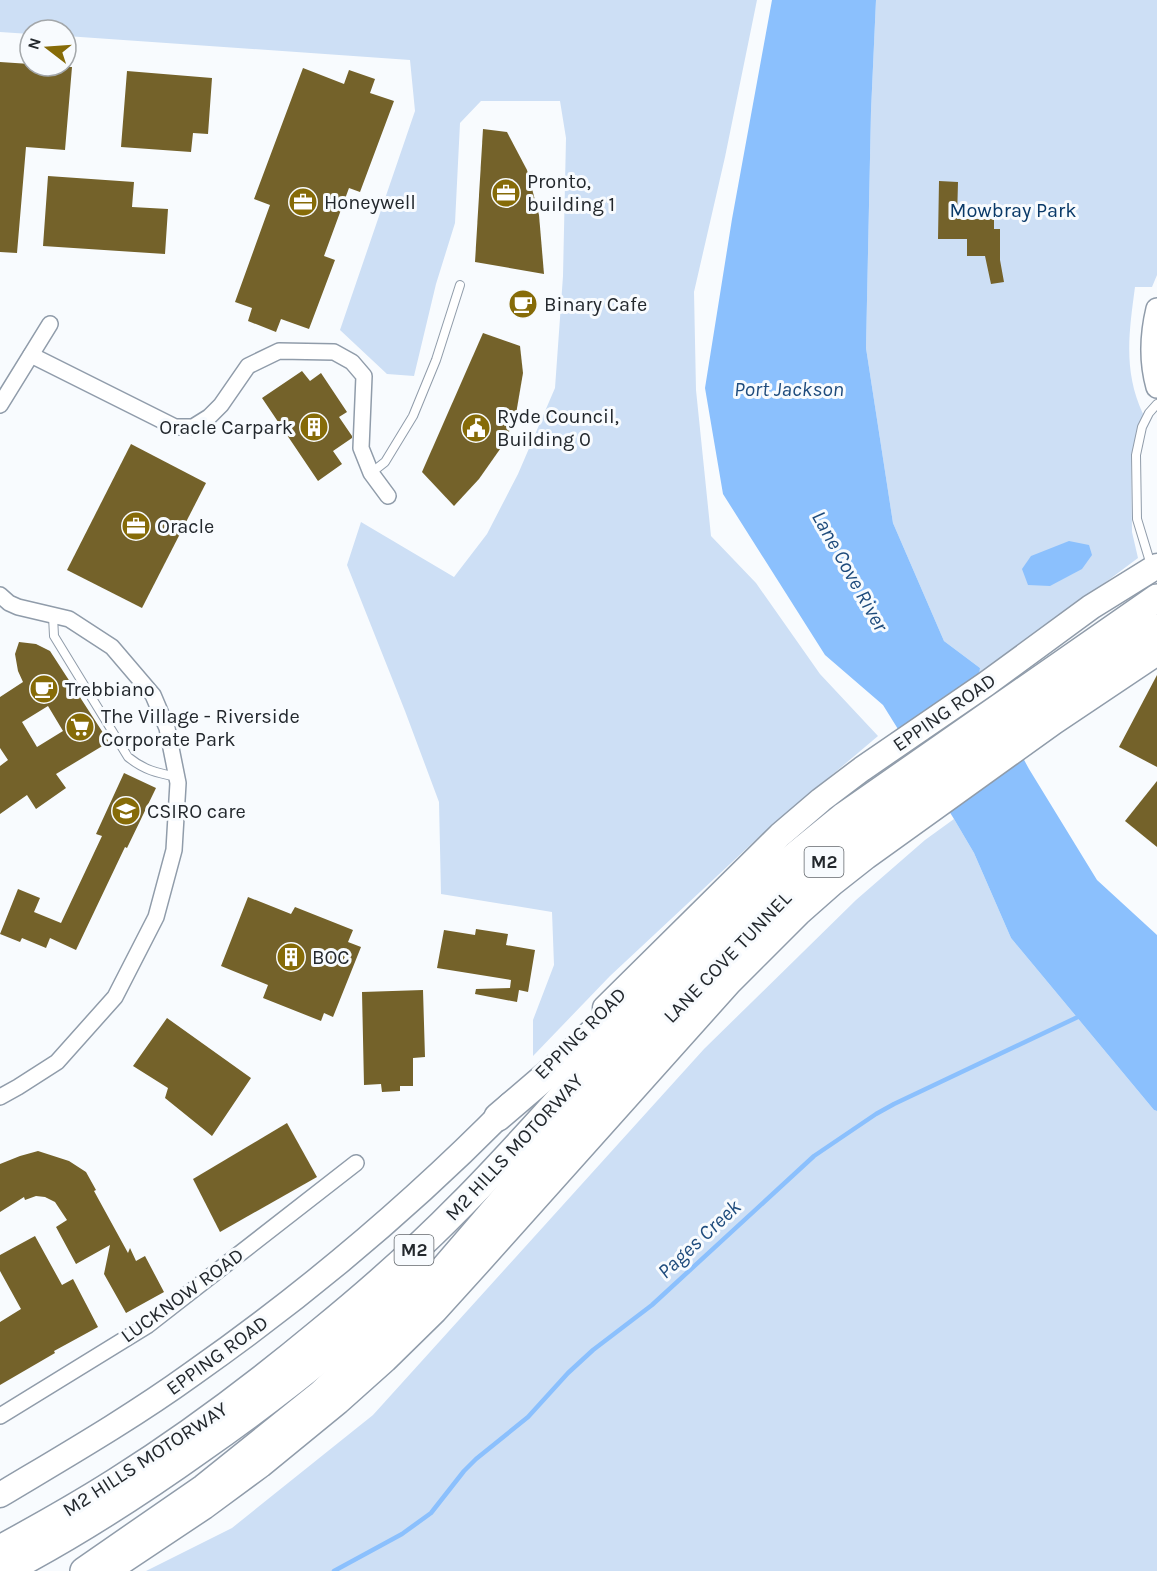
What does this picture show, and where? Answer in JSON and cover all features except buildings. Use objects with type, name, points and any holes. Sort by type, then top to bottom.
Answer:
[{"type":"highway","name":"LANE COVE TUNNEL","points":[[1042,704],[1157,598]]},
{"type":"highway","name":"LANE COVE TUNNEL","points":[[528,1171],[685,998],[774,907],[819,866],[1042,704],[1157,628]]},
{"type":"highway","name":"LANE COVE TUNNEL","points":[[767,879],[836,822],[903,803]]},
{"type":"highway","name":"M2","points":[[498,1117],[560,1064],[655,974],[767,879]]},
{"type":"highway","name":"M2 HILLS MOTORWAY","points":[[0,1549],[115,1483],[172,1446],[287,1360],[363,1297],[484,1182],[661,987],[767,879]]},
{"type":"highway","name":"M2","points":[[84,1571],[204,1488],[321,1394],[424,1292],[528,1171]]},
{"type":"highway","name":"M2 HILLS MOTORWAY","points":[[5,1571],[109,1511],[167,1473],[288,1386],[395,1296],[528,1171]]},
{"type":"main road","points":[[1157,309],[1152,346],[1157,387]]},
{"type":"main road","name":"EPPING ROAD","points":[[0,1495],[83,1446],[181,1382],[262,1323],[415,1198],[780,835],[821,800],[1091,607],[1155,567]]},
{"type":"main road","points":[[1042,704],[1157,653]]},
{"type":"main road","points":[[104,1571],[123,1561],[204,1507],[252,1472],[385,1360],[459,1285],[757,954],[799,913],[866,857],[903,803]]},
{"type":"street","points":[[0,405],[50,324]]},
{"type":"street","points":[[31,355],[175,427],[193,427],[209,417],[221,405],[248,366],[279,351],[334,352],[352,362],[364,376],[361,448],[371,473],[388,496]]},
{"type":"street","points":[[0,1097],[57,1062],[115,997],[156,917],[174,850],[178,783],[167,728],[153,694],[112,647],[69,619],[18,607],[1,598]]},
{"type":"street","name":"LUCKNOW ROAD","points":[[0,1416],[148,1324],[356,1163]]},
{"type":"lane","points":[[371,473],[385,462],[413,416],[436,360],[460,285]]},
{"type":"lane","points":[[1155,567],[1137,519],[1136,455],[1142,427],[1157,404]]},
{"type":"lane","points":[[53,616],[54,636],[57,642],[128,757],[138,766],[177,777]]},
{"type":"green space","points":[[0,0],[757,0],[725,157],[694,292],[696,390],[711,536],[756,583],[820,674],[878,736],[761,835],[610,976],[533,1056],[533,1020],[554,965],[552,912],[441,894],[439,802],[347,565],[361,522],[454,577],[487,534],[518,474],[555,388],[563,276],[566,138],[560,101],[481,101],[460,123],[455,223],[436,284],[414,376],[387,374],[340,330],[415,111],[410,60],[78,37],[78,18],[18,18],[18,33],[0,32]]},
{"type":"green space","name":"Mowbray Park","points":[[876,0],[1157,0],[1157,275],[1152,287],[1135,287],[1129,351],[1132,382],[1143,414],[1131,456],[1132,532],[1138,558],[979,677],[980,668],[944,641],[893,523],[866,348],[871,111]]},
{"type":"green space","points":[[954,819],[974,853],[1011,938],[1157,1111],[1157,1571],[146,1571],[232,1528],[373,1415],[704,1049],[856,900],[925,840]]},
{"type":"water","name":"Port Jackson","points":[[772,0],[876,0],[871,111],[866,348],[893,523],[944,641],[980,668],[979,677],[1029,769],[1097,880],[1157,935],[1157,1111],[1011,938],[974,853],[883,705],[825,655],[723,494],[705,388],[732,219]]},
{"type":"water","points":[[1069,541],[1089,545],[1092,555],[1082,569],[1050,586],[1028,585],[1022,569],[1031,556]]},
{"type":"waterway","name":"Pages Creek","points":[[334,1571],[402,1534],[431,1513],[464,1471],[528,1417],[568,1373],[593,1350],[652,1305],[814,1156],[894,1104],[1080,1016]]},
{"type":"place","name":"Pronto, building 1","points":[[506,193]]},
{"type":"place","name":"Honeywell","points":[[303,202]]},
{"type":"place","name":"Binary Cafe","points":[[523,304]]},
{"type":"place","name":"Oracle Carpark","points":[[314,427]]},
{"type":"place","name":"Ryde Council, Building 0","points":[[476,428]]},
{"type":"place","name":"Oracle","points":[[136,526]]},
{"type":"place","name":"Trebbiano","points":[[44,689]]},
{"type":"place","name":"The Village - Riverside Corporate Park","points":[[80,727]]},
{"type":"place","name":"CSIRO care","points":[[126,811]]},
{"type":"place","name":"BOC","points":[[291,957]]},
{"type":"water label","name":"Lane Cove River","points":[[850,571]]}]
